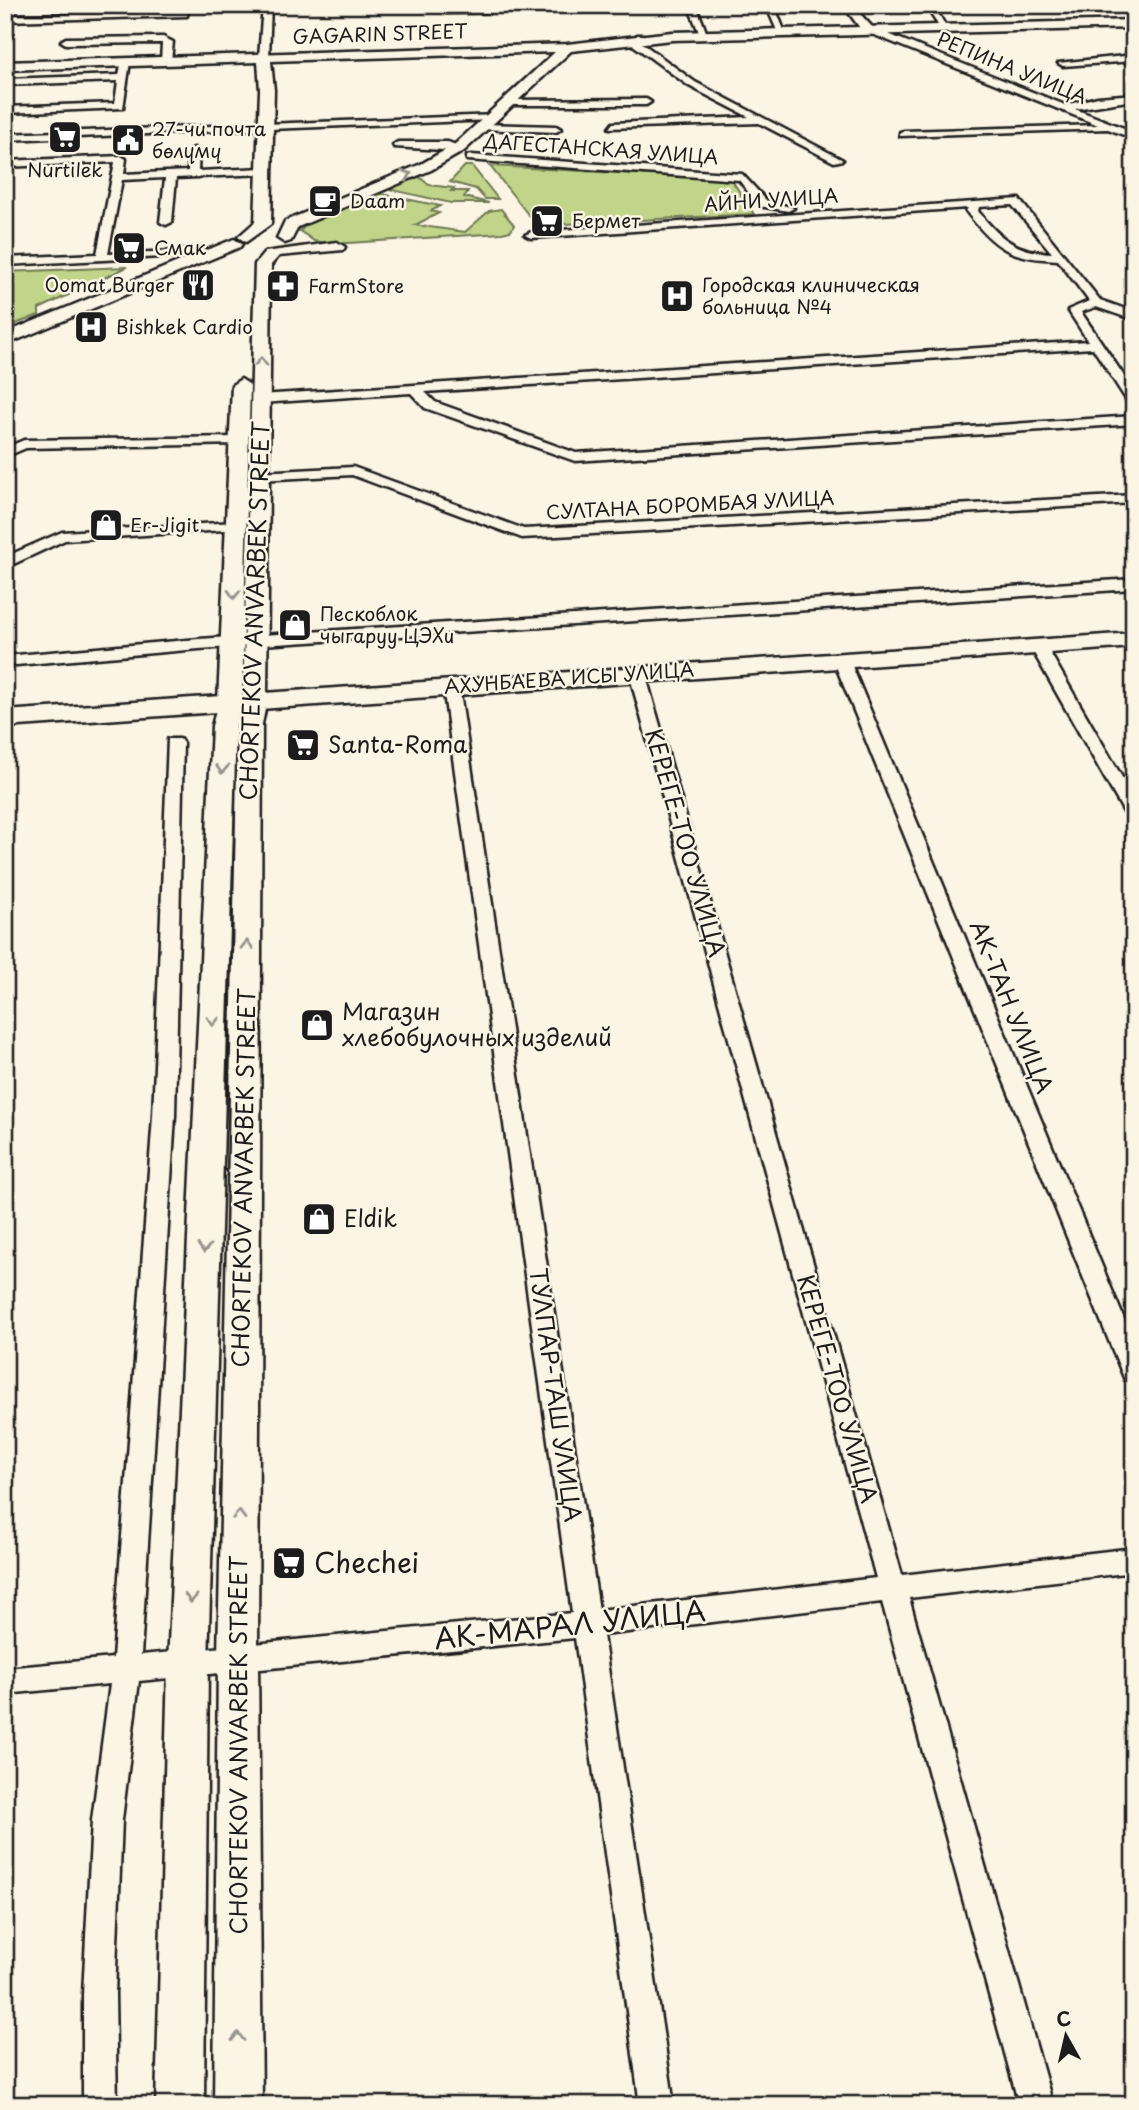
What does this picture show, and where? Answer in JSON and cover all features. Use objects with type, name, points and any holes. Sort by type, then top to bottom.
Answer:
[{"type":"main road","points":[[1017,14],[1027,27]]},
{"type":"main road","name":"GAGARIN STREET","points":[[6,67],[566,48],[640,37],[1134,24]]},
{"type":"main road","points":[[284,242],[426,167],[465,153],[487,122],[566,48]]},
{"type":"main road","points":[[193,263],[239,250],[263,224],[266,125],[264,57]]},
{"type":"main road","points":[[263,224],[273,227],[284,242]]},
{"type":"main road","points":[[5,340],[193,263],[239,250],[267,235],[284,242]]},
{"type":"main road","name":"CHORTEKOV ANVARBEK STREET","points":[[180,2105],[188,1664],[224,726],[243,701],[256,641],[263,264],[284,242]]},
{"type":"main road","points":[[239,250],[243,313]]},
{"type":"main road","name":"CHORTEKOV ANVARBEK STREET","points":[[238,2105],[237,1656],[250,724],[232,642],[241,365]]},
{"type":"main road","name":"АХУНБАЕВА ИСЫ УЛИЦА","points":[[5,719],[1134,640]]},
{"type":"street","points":[[5,18],[170,16],[184,14],[185,5]]},
{"type":"street","points":[[264,57],[267,5]]},
{"type":"street","points":[[692,5],[705,35]]},
{"type":"street","points":[[770,5],[783,33]]},
{"type":"street","name":"РЕПИНА УЛИЦА","points":[[847,5],[863,26],[870,30],[1134,136]]},
{"type":"street","points":[[929,5],[945,29]]},
{"type":"street","points":[[640,37],[641,40],[636,43],[692,84],[838,160]]},
{"type":"street","points":[[66,41],[163,40],[168,42],[166,61]]},
{"type":"street","points":[[1063,63],[1134,58]]},
{"type":"street","points":[[117,132],[125,62]]},
{"type":"street","points":[[5,82],[124,78]]},
{"type":"street","points":[[1065,108],[1098,100],[1134,97]]},
{"type":"street","points":[[507,103],[646,102]]},
{"type":"street","points":[[5,110],[120,106]]},
{"type":"street","points":[[613,126],[759,120]]},
{"type":"street","points":[[5,137],[266,125],[487,122],[556,129]]},
{"type":"street","points":[[904,134],[1113,128]]},
{"type":"street","points":[[37,157],[48,135]]},
{"type":"street","name":"ДАГЕСТАНСКАЯ УЛИЦА","points":[[398,145],[447,145],[465,153],[742,177],[763,204],[788,208],[795,216]]},
{"type":"street","points":[[193,174],[194,151]]},
{"type":"street","points":[[5,164],[37,157],[121,159],[102,257]]},
{"type":"street","points":[[118,177],[265,170]]},
{"type":"street","points":[[166,222],[172,175]]},
{"type":"street","name":"АЙНИ УЛИЦА","points":[[531,234],[1015,201],[1061,257]]},
{"type":"street","points":[[975,204],[972,211],[996,242],[1024,256],[1061,257],[1096,303],[1134,317]]},
{"type":"street","points":[[5,262],[239,250]]},
{"type":"street","points":[[1096,303],[1074,310],[1134,401]]},
{"type":"street","points":[[260,399],[1094,344]]},
{"type":"street","points":[[416,390],[430,405],[575,457],[1134,420]]},
{"type":"street","points":[[5,453],[24,444],[239,441]]},
{"type":"street","name":"СУЛТАНА БОРОМБАЯ УЛИЦА","points":[[259,476],[354,471],[522,534],[1134,499]]},
{"type":"street","points":[[5,563],[62,536],[236,526]]},
{"type":"street","points":[[5,661],[232,642],[1134,584]]},
{"type":"street","points":[[1038,646],[1134,814]]},
{"type":"street","name":"АК-ТАН УЛИЦА","points":[[841,659],[1134,1373]]},
{"type":"street","name":"КЕРЕГЕ-ТОО УЛИЦА","points":[[637,673],[1036,2105]]},
{"type":"street","name":"ТУЛПАР-ТАШ УЛИЦА","points":[[451,686],[657,2105]]},
{"type":"street","points":[[100,2105],[99,1994],[107,1820],[126,1669],[164,1116],[169,843],[174,743]]},
{"type":"street","name":"АК-МАРАЛ УЛИЦА","points":[[5,1681],[188,1664],[237,1656],[588,1624],[1134,1560]]},
{"type":"green space","points":[[443,5],[506,5],[509,13],[446,15]]},
{"type":"green space","points":[[465,166],[472,166],[498,199],[485,199],[476,189],[450,182]]},
{"type":"green space","points":[[490,166],[731,179],[754,214],[565,224],[557,214],[530,217]]},
{"type":"green space","points":[[417,175],[429,185],[454,188],[451,191],[468,191],[464,197],[489,203],[451,203],[388,189]]},
{"type":"green space","points":[[377,193],[440,206],[431,211],[439,213],[415,225],[465,232],[489,211],[501,209],[514,225],[511,231],[502,233],[333,244],[314,241],[300,231],[312,220]]},
{"type":"green space","points":[[127,267],[39,309],[39,315],[5,328],[5,272]]},
{"type":"place","name":"Nurtilek","points":[[65,137]]},
{"type":"place","name":"27-чи почта бөлүмү","points":[[128,140]]},
{"type":"place","name":"Daam","points":[[325,201]]},
{"type":"place","name":"Бермет","points":[[547,221]]},
{"type":"place","name":"Смак","points":[[129,248]]},
{"type":"place","name":"Oomat Burger","points":[[198,285]]},
{"type":"place","name":"FarmStore","points":[[283,286]]},
{"type":"place","name":"Городская клиническая больница №4","points":[[677,296]]},
{"type":"place","name":"Bishkek Cardio","points":[[91,327]]},
{"type":"place","name":"Er-Jigit","points":[[106,525]]},
{"type":"place","name":"Пескоблок чыгаруу ЦЭХи","points":[[295,625]]},
{"type":"place","name":"Santa-Roma","points":[[303,745]]},
{"type":"place","name":"Магазин хлебобулочных изделий","points":[[317,1025]]},
{"type":"place","name":"Eldik","points":[[319,1219]]},
{"type":"place","name":"Chechei","points":[[289,1563]]}]
